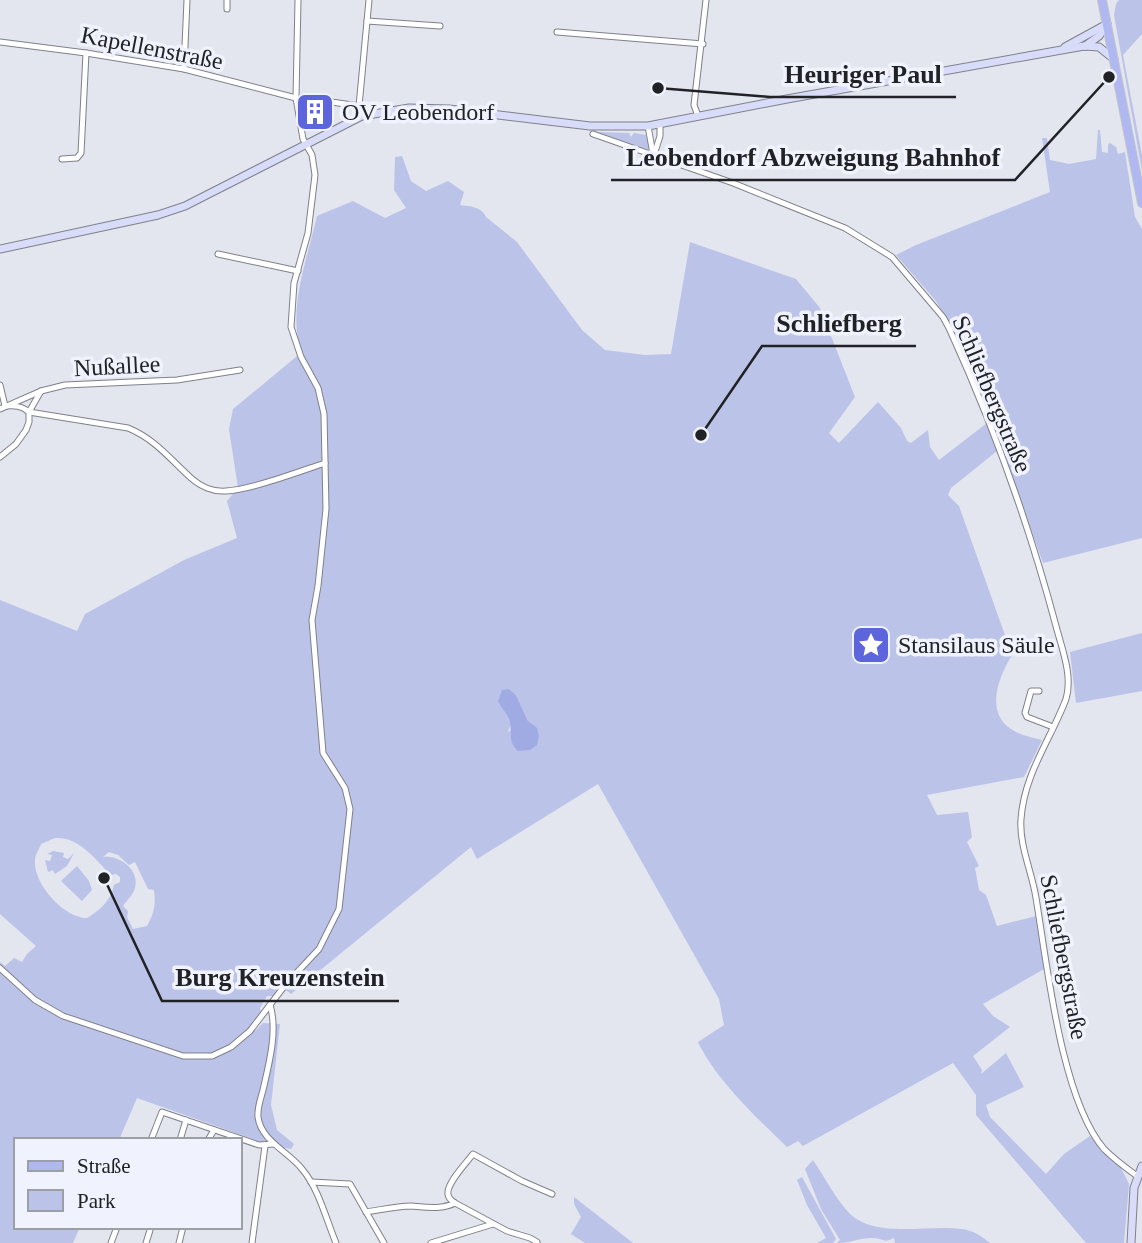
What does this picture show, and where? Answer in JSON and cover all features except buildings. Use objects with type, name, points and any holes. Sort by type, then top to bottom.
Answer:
[{"type":"main road","points":[[1104,1],[1142,204]]},
{"type":"street","points":[[184,69],[187,0]]},
{"type":"street","points":[[227,9],[228,0]]},
{"type":"street","points":[[0,968],[35,1000],[55,1013],[183,1056],[203,1057],[222,1052],[241,1040],[286,984],[319,949],[339,909],[350,809],[345,788],[323,753],[312,621],[326,509],[321,401],[318,388],[295,342],[290,312],[315,190],[314,163],[306,144],[296,98],[298,0]]},
{"type":"street","points":[[362,116],[359,106],[369,0]]},
{"type":"street","points":[[698,117],[694,105],[703,44],[705,0]]},
{"type":"street","points":[[367,22],[440,26]]},
{"type":"street","points":[[1084,46],[1099,36],[1107,24]]},
{"type":"street","points":[[1059,50],[1107,24]]},
{"type":"street","points":[[557,32],[703,44]]},
{"type":"street","name":"Kapellenstraße","points":[[0,42],[184,69],[296,98]]},
{"type":"street","points":[[0,249],[158,215],[186,206],[362,116],[409,108],[449,108],[590,125],[648,126],[1084,46],[1099,47],[1114,59]]},
{"type":"street","points":[[62,159],[77,158],[81,153],[86,53]]},
{"type":"street","points":[[311,99],[359,106]]},
{"type":"street","points":[[654,155],[660,136],[660,123]]},
{"type":"street","points":[[648,126],[654,155]]},
{"type":"street","name":"Schliefbergstraße","points":[[593,134],[845,228],[874,244],[905,270],[943,317],[992,432],[1032,544],[1048,597],[1068,682],[1066,699],[1030,776],[1021,821],[1048,976],[1072,1082],[1087,1120],[1103,1148],[1138,1176]]},
{"type":"street","points":[[218,254],[298,271]]},
{"type":"street","name":"Nußallee","points":[[3,407],[41,391],[65,386],[177,380],[240,370]]},
{"type":"street","points":[[0,385],[3,407],[24,408],[29,412],[128,428],[166,452],[197,482],[216,490],[238,488],[325,463]]},
{"type":"street","points":[[0,457],[16,444],[26,430],[29,412],[41,391]]},
{"type":"street","points":[[1039,691],[1031,691],[1025,713],[1027,717],[1054,727]]},
{"type":"street","points":[[270,1004],[273,1013],[272,1040],[257,1113],[260,1124],[274,1144],[297,1163],[311,1182],[336,1243]]},
{"type":"street","points":[[152,1138],[162,1112],[240,1138]]},
{"type":"street","points":[[181,1138],[186,1121]]},
{"type":"street","points":[[209,1138],[214,1130]]},
{"type":"street","points":[[242,1139],[265,1146],[274,1144]]},
{"type":"street","points":[[252,1243],[265,1146]]},
{"type":"street","points":[[537,1242],[493,1224],[455,1203],[448,1197],[449,1186],[473,1154],[552,1194]]},
{"type":"street","points":[[1131,1243],[1134,1188],[1142,1166]]},
{"type":"street","points":[[311,1182],[350,1184],[384,1243]]},
{"type":"street","points":[[366,1212],[411,1206],[419,1209],[449,1206],[455,1203]]},
{"type":"street","points":[[431,1243],[493,1224]]},
{"type":"green space","points":[[1119,0],[1142,0],[1142,34],[1123,55],[1142,155],[1142,171],[1114,15]]},
{"type":"green space","points":[[1098,130],[1102,152],[1108,153],[1110,143],[1116,147],[1118,154],[1125,152],[1135,217],[1142,229],[1142,538],[1043,563],[986,404],[950,323],[935,300],[896,255],[1050,192],[1042,138],[1047,138],[1050,160],[1069,164],[1096,159]]},
{"type":"green space","points":[[597,132],[629,133],[631,137],[634,133],[646,135],[650,148],[647,149]]},
{"type":"green space","points":[[402,156],[411,181],[426,191],[448,181],[464,192],[460,205],[479,209],[517,242],[582,330],[605,350],[645,355],[671,354],[690,242],[796,279],[820,308],[855,397],[829,433],[839,443],[878,402],[901,428],[907,441],[911,443],[928,430],[930,447],[939,460],[987,423],[997,451],[951,488],[948,495],[959,506],[1012,655],[998,685],[996,696],[999,716],[1016,732],[1042,740],[1024,777],[927,795],[937,815],[968,812],[972,837],[967,842],[979,866],[975,868],[979,890],[986,895],[997,926],[1036,916],[1044,969],[983,1004],[993,1016],[1010,1027],[973,1056],[982,1070],[981,1074],[1006,1053],[1024,1087],[986,1105],[990,1117],[1046,1174],[1064,1154],[1090,1136],[1120,1166],[1129,1184],[1124,1243],[1086,1243],[976,1115],[976,1095],[953,1063],[803,1146],[798,1141],[787,1147],[726,1084],[698,1042],[724,1025],[719,999],[598,784],[477,859],[471,847],[291,994],[280,986],[273,996],[267,996],[260,1008],[261,1012],[250,1027],[255,1031],[263,1023],[280,1024],[271,1105],[277,1130],[294,1144],[291,1149],[269,1145],[137,1098],[120,1138],[14,1138],[14,1229],[79,1229],[73,1243],[0,1243],[0,962],[5,966],[14,958],[22,962],[36,946],[0,914],[0,600],[77,631],[85,614],[184,560],[237,538],[227,501],[238,488],[229,429],[233,409],[302,352],[296,320],[297,302],[317,216],[353,201],[385,218],[406,208],[394,190],[395,157]],"holes":[[[509,689],[516,695],[528,721],[508,732],[511,723]],[[55,838],[64,838],[79,845],[111,875],[120,877],[120,882],[114,885],[104,904],[87,918],[60,906],[39,879],[36,854],[41,844]],[[109,852],[118,855],[129,865],[135,862],[148,889],[154,890],[154,909],[147,926],[133,929],[127,917],[128,911],[123,906],[135,888],[136,881],[127,865],[115,858],[103,857]]]},
{"type":"green space","points":[[1142,633],[1142,691],[1076,703],[1070,652]]},
{"type":"green space","points":[[53,851],[64,853],[63,857],[68,859],[74,853],[67,866],[55,874],[53,870],[48,872],[45,860],[50,861],[52,855],[47,854]]},
{"type":"green space","points":[[77,866],[89,881],[92,890],[82,901],[61,881]]},
{"type":"green space","points":[[813,1160],[845,1209],[861,1222],[889,1228],[965,1230],[990,1243],[895,1243],[894,1238],[886,1241],[867,1238],[837,1243],[840,1240],[821,1209],[805,1169]]},
{"type":"green space","points":[[802,1177],[836,1239],[833,1243],[817,1243],[826,1238],[807,1205],[797,1180]]},
{"type":"green space","points":[[574,1197],[633,1243],[585,1243],[571,1234],[581,1217],[574,1204]]},
{"type":"shaded area","points":[[509,689],[516,695],[528,721],[537,728],[537,745],[530,750],[518,751],[515,747],[510,720],[498,701],[502,690]]},
{"type":"place","name":"Leobendorf Abzweigung Bahnhof","points":[[1109,77]]},
{"type":"place","name":"Heuriger Paul","points":[[658,88]]},
{"type":"place","name":"OV Leobendorf","points":[[315,112]]},
{"type":"place","name":"Schliefberg","points":[[701,435]]},
{"type":"place","name":"Stansilaus Säule","points":[[871,645]]},
{"type":"place","name":"Burg Kreuzenstein","points":[[104,878]]}]
